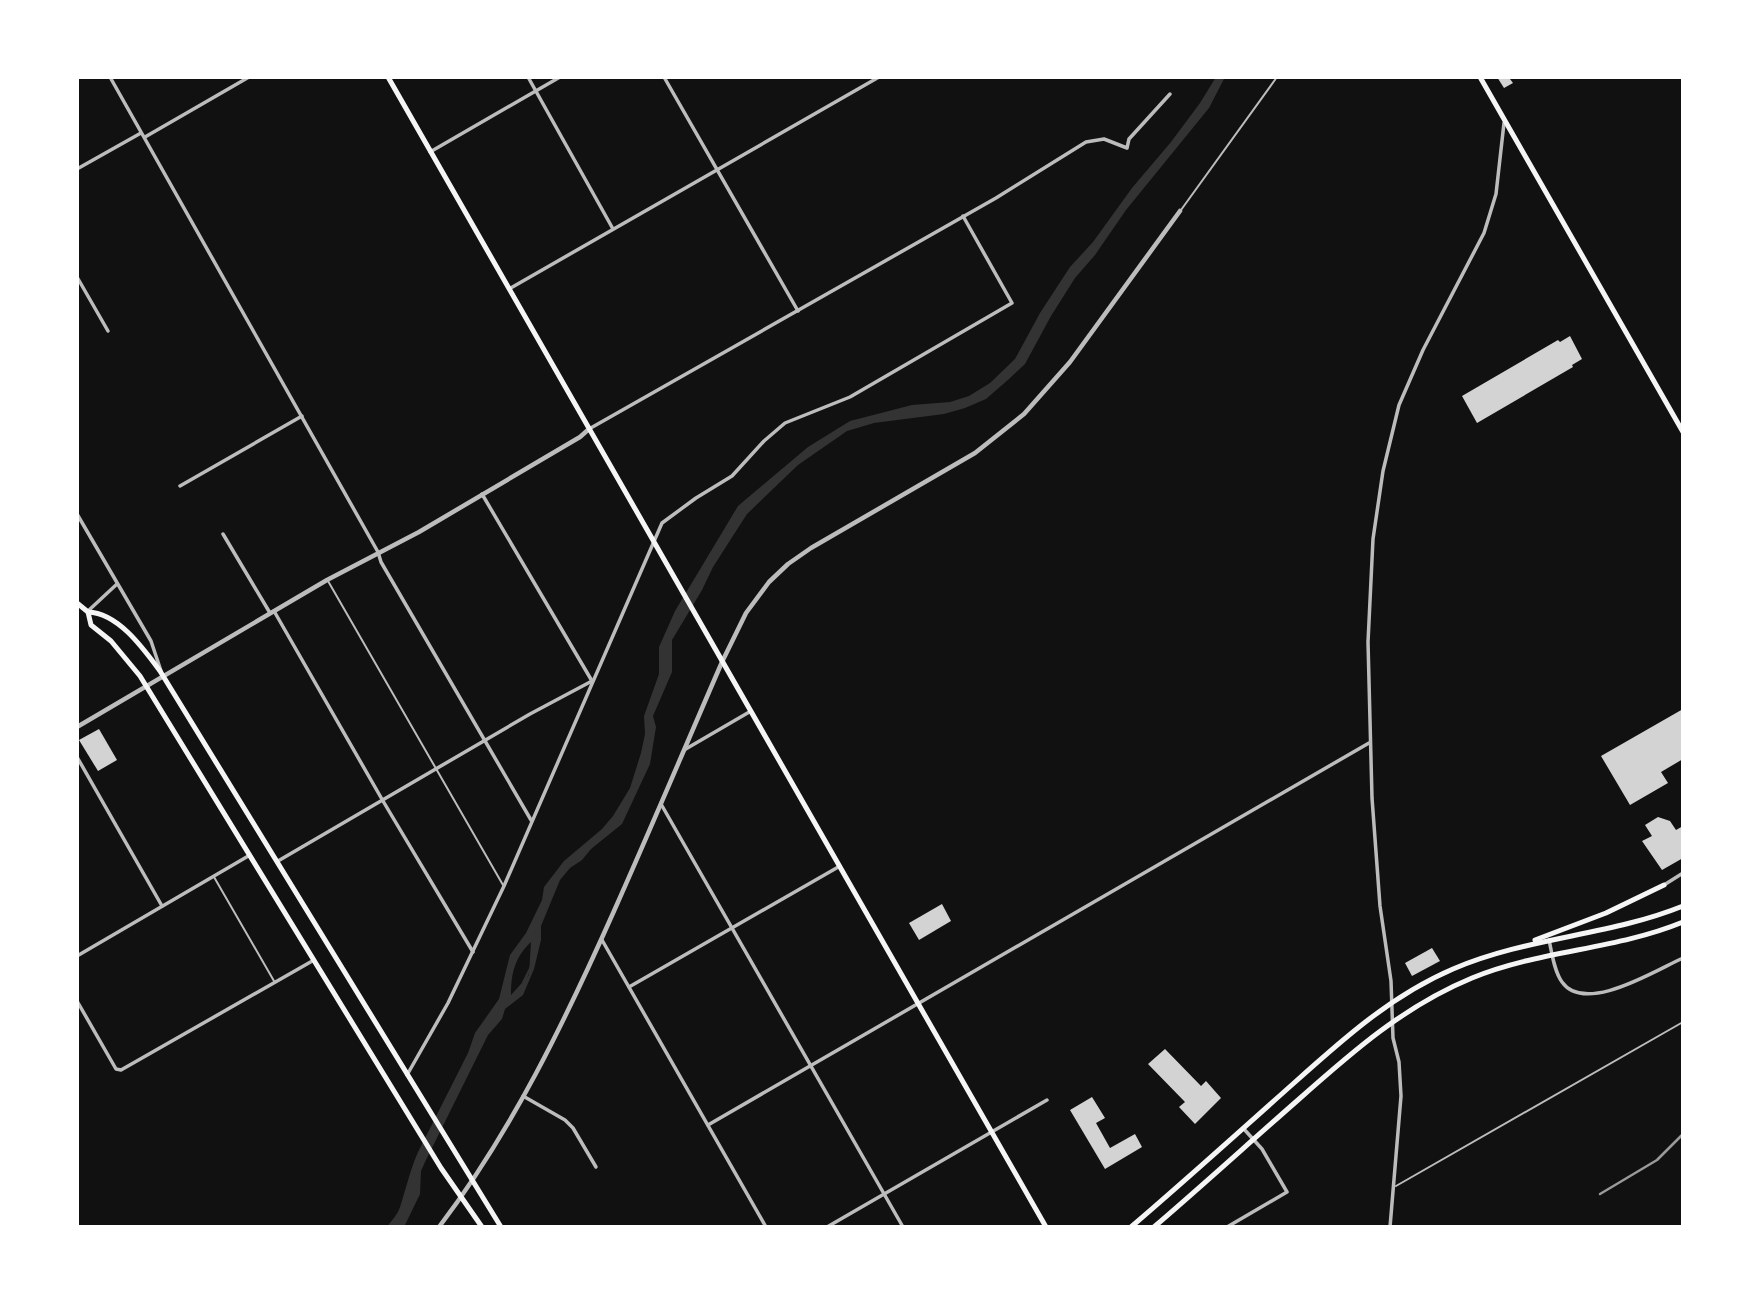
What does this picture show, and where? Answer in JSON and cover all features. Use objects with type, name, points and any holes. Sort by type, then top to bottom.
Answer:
[{"type":"main road","points":[[388,77],[1046,1227]]},
{"type":"main road","points":[[1480,77],[1683,432]]},
{"type":"main road","points":[[77,603],[88,612],[91,625],[128,660],[146,686],[413,1122],[482,1227]]},
{"type":"main road","points":[[88,612],[102,612],[122,628],[163,676],[501,1227]]},
{"type":"main road","points":[[1131,1227],[1332,1049],[1392,1002],[1452,969],[1593,919],[1664,885]]},
{"type":"main road","points":[[1520,946],[1630,923],[1683,906]]},
{"type":"main road","points":[[1154,1227],[1340,1062],[1393,1020],[1444,990],[1512,964],[1643,936],[1683,922]]},
{"type":"street","points":[[110,77],[378,552],[381,562],[531,820]]},
{"type":"street","points":[[144,138],[249,77]]},
{"type":"street","points":[[528,77],[613,229]]},
{"type":"street","points":[[430,152],[560,77]]},
{"type":"street","points":[[664,77],[798,311]]},
{"type":"street","points":[[509,289],[879,77]]},
{"type":"street","points":[[77,727],[327,580],[419,532],[589,429],[963,216],[1086,142],[1104,139],[1127,148],[1129,139],[1170,94]]},
{"type":"street","points":[[1390,1227],[1401,1096],[1399,1062],[1392,1038],[1392,1002],[1378,880],[1370,742],[1368,642],[1371,562],[1380,487],[1399,405],[1415,367],[1485,233],[1496,194],[1505,120]]},
{"type":"street","points":[[77,169],[141,133]]},
{"type":"street","points":[[439,1227],[523,1096],[564,1020],[746,613],[769,582],[788,564],[975,453],[1024,414],[1070,362],[1180,211]]},
{"type":"street","points":[[407,1075],[441,1016],[504,886],[653,541],[665,519],[732,476],[764,441],[785,424],[856,394],[1012,303],[963,216]]},
{"type":"street","points":[[77,277],[108,331]]},
{"type":"street","points":[[180,486],[302,416]]},
{"type":"street","points":[[482,494],[592,681]]},
{"type":"street","points":[[77,514],[151,641],[163,676]]},
{"type":"street","points":[[223,534],[473,952]]},
{"type":"street","points":[[88,612],[117,584]]},
{"type":"street","points":[[276,862],[592,681]]},
{"type":"street","points":[[684,750],[751,711]]},
{"type":"street","points":[[708,1125],[1370,742]]},
{"type":"street","points":[[77,757],[162,906]]},
{"type":"street","points":[[661,804],[903,1227]]},
{"type":"street","points":[[77,956],[250,855]]},
{"type":"street","points":[[629,987],[840,866]]},
{"type":"street","points":[[1664,885],[1683,873]]},
{"type":"street","points":[[601,939],[766,1227]]},
{"type":"street","points":[[1549,940],[1563,984],[1575,992],[1587,995],[1605,993],[1683,958]]},
{"type":"street","points":[[77,1001],[118,1070],[314,960]]},
{"type":"street","points":[[523,1096],[569,1124],[596,1167]]},
{"type":"street","points":[[827,1227],[1047,1100]]},
{"type":"street","points":[[1227,1227],[1287,1192],[1268,1158],[1243,1128]]},
{"type":"lane","points":[[1180,211],[1277,77]]},
{"type":"lane","points":[[327,580],[504,886]]},
{"type":"lane","points":[[214,876],[274,982]]},
{"type":"lane","points":[[1395,1187],[1683,1022]]},
{"type":"shaded area","points":[[1216,77],[1225,77],[1209,108],[1075,278],[1025,364],[1009,379],[986,399],[965,408],[944,414],[874,423],[847,431],[798,465],[747,514],[713,567],[672,640],[672,672],[653,716],[656,727],[650,764],[622,824],[591,849],[560,880],[541,926],[541,940],[534,969],[523,995],[505,1009],[502,1019],[488,1035],[421,1171],[420,1194],[404,1227],[387,1227],[399,1210],[418,1152],[468,1053],[475,1033],[499,999],[510,955],[526,933],[542,900],[544,887],[564,861],[602,829],[630,788],[645,734],[644,716],[659,674],[659,647],[675,611],[738,506],[808,447],[850,421],[912,405],[950,402],[969,396],[990,383],[1015,359],[1040,313],[1070,267],[1093,242],[1200,103]],"holes":[[[531,942],[529,975],[511,995],[515,966]]]},
{"type":"building","points":[[1497,77],[1514,77],[1510,79],[1513,83],[1504,88]]},
{"type":"building","points":[[1570,336],[1582,359],[1572,365],[1573,367],[1477,423],[1462,396],[1558,340],[1560,342]]},
{"type":"building","points":[[1683,709],[1683,759],[1661,772],[1668,783],[1630,805],[1601,756]]},
{"type":"building","points":[[99,729],[117,760],[98,771],[79,740]]},
{"type":"building","points":[[1658,817],[1670,821],[1676,830],[1683,826],[1683,858],[1662,870],[1642,841],[1652,836],[1645,825]]},
{"type":"building","points":[[942,904],[951,921],[919,940],[909,923]]},
{"type":"building","points":[[1432,948],[1440,961],[1412,976],[1405,963]]},
{"type":"building","points":[[1165,1049],[1201,1086],[1206,1081],[1221,1098],[1195,1124],[1179,1107],[1185,1102],[1148,1064]]},
{"type":"building","points":[[1092,1097],[1105,1118],[1096,1123],[1110,1148],[1135,1134],[1142,1147],[1105,1169],[1070,1110]]},
{"type":"waterway","points":[[523,983],[531,967]]},
{"type":"railway","points":[[1600,1194],[1657,1160],[1683,1134]]}]
